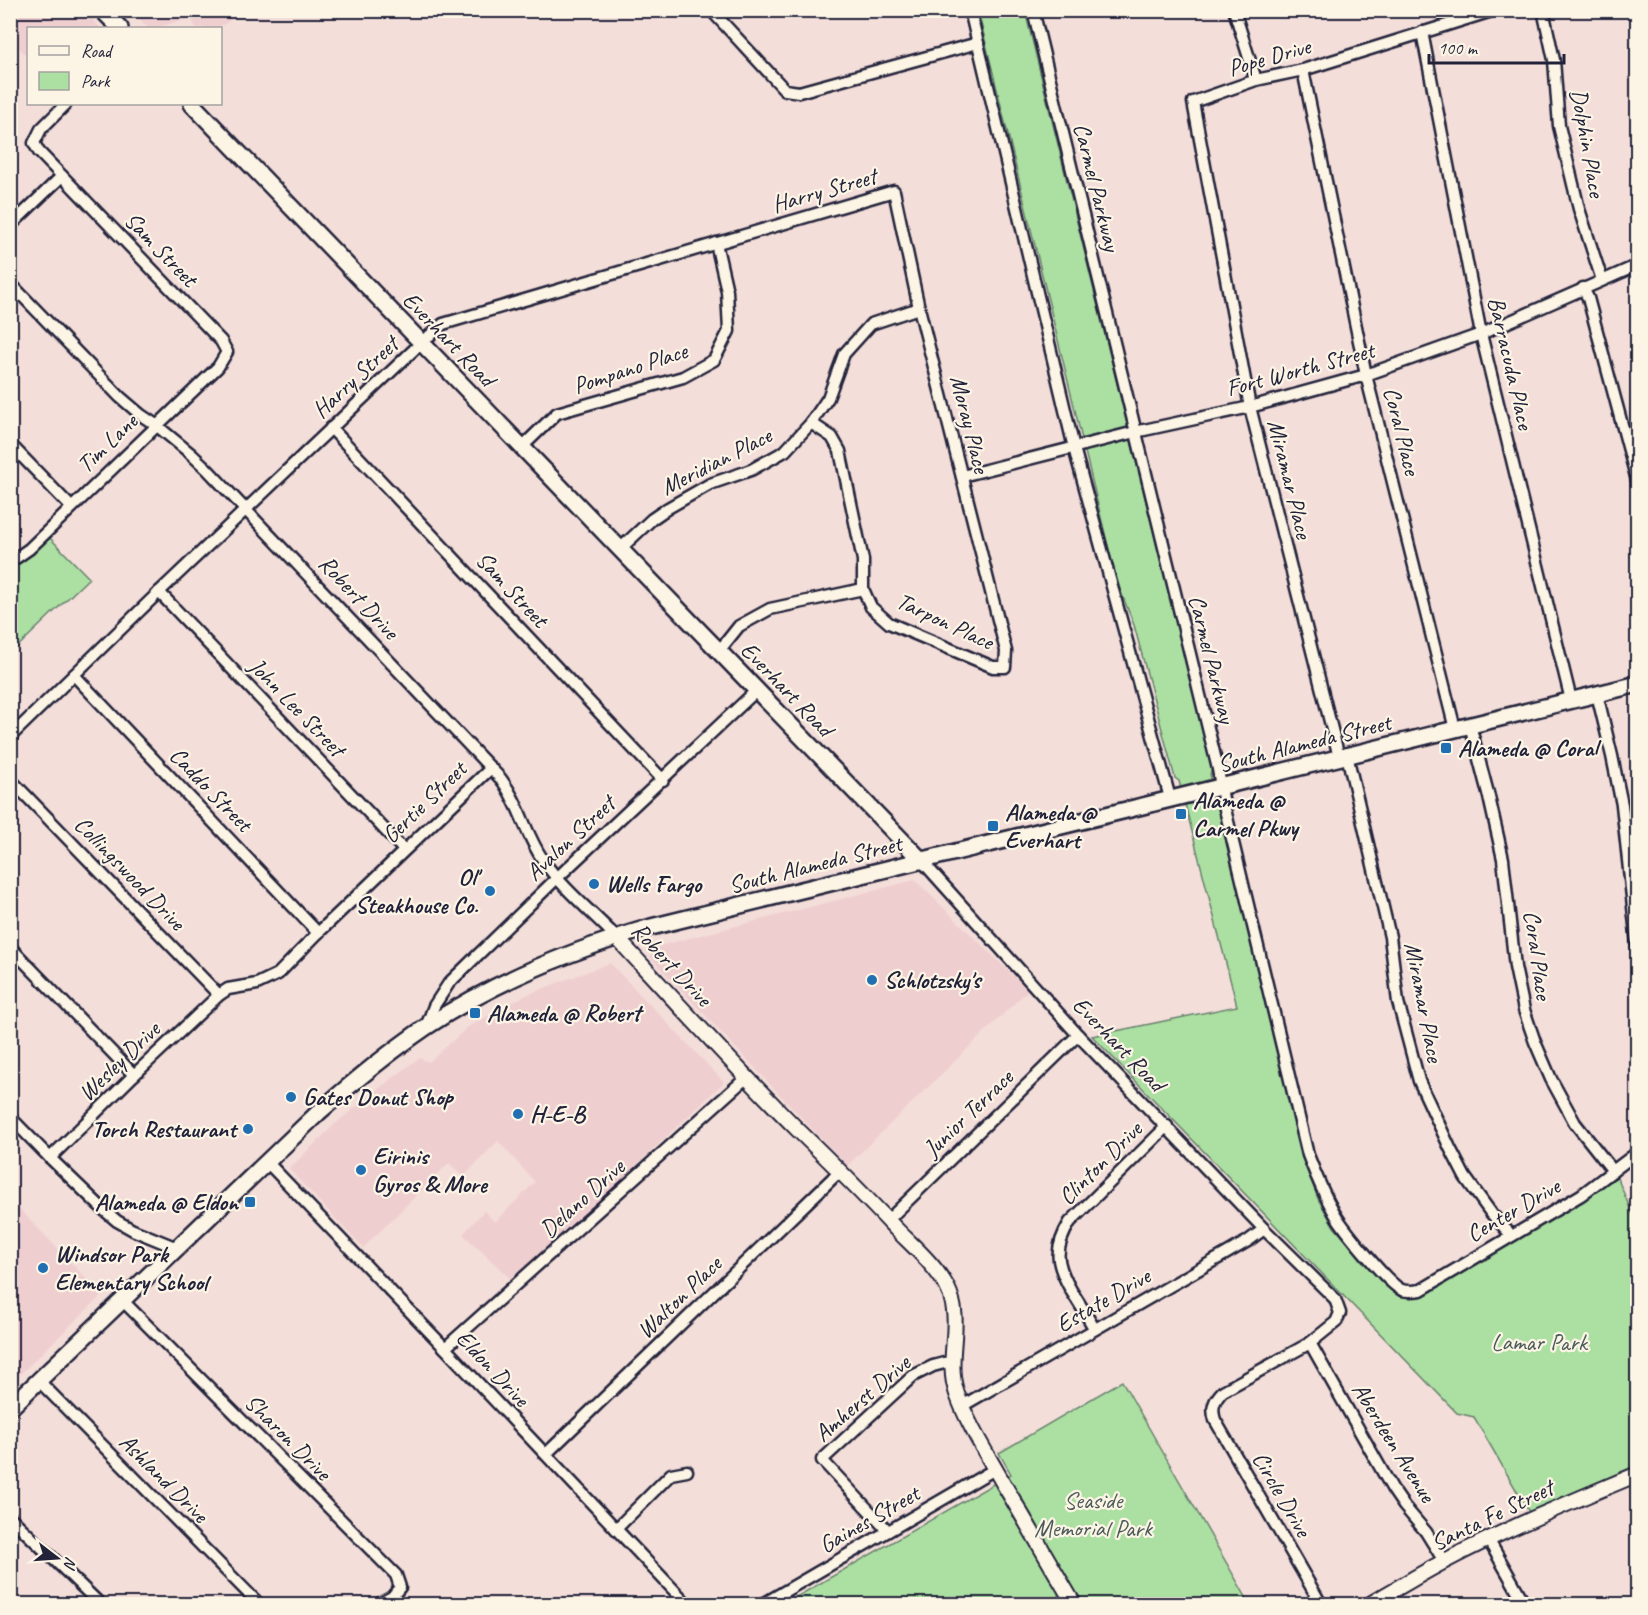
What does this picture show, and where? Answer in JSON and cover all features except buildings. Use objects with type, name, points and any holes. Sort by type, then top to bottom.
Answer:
[{"type":"main road","points":[[102,10],[119,27]]},
{"type":"main road","name":"Everhart Road","points":[[193,105],[922,861]]},
{"type":"main road","name":"South Alameda Street","points":[[10,1408],[354,1081],[387,1054],[426,1027],[514,977],[616,937],[651,927],[1638,684]]},
{"type":"street","points":[[711,10],[785,90],[799,92],[978,43]]},
{"type":"street","points":[[970,10],[1074,448],[1170,798]]},
{"type":"street","name":"Carmel Parkway","points":[[1033,10],[1218,769],[1224,805],[1308,1155],[1320,1187],[1335,1215],[1371,1260],[1395,1286],[1403,1290]]},
{"type":"street","points":[[1234,10],[1256,80]]},
{"type":"street","name":"Pope Drive","points":[[1193,102],[1256,80],[1303,70],[1495,10]]},
{"type":"street","name":"Dolphin Place","points":[[1543,10],[1554,60],[1559,126],[1579,210],[1602,280]]},
{"type":"street","name":"Barracuda Place","points":[[1422,32],[1481,334],[1571,700]]},
{"type":"street","name":"Coral Place","points":[[1303,70],[1366,375],[1463,727],[1503,859],[1515,967],[1524,1010],[1551,1079],[1575,1124],[1613,1171]]},
{"type":"street","name":"Miramar Place","points":[[1193,102],[1250,407],[1390,937],[1398,1002],[1419,1081],[1445,1139],[1466,1177],[1491,1213],[1511,1235]]},
{"type":"street","name":"Sam Street","points":[[65,105],[41,129],[34,143],[39,152],[221,341],[227,352]]},
{"type":"street","points":[[10,226],[62,177]]},
{"type":"street","name":"Harry Street","points":[[10,737],[159,592],[443,324],[894,191]]},
{"type":"street","name":"Moray Place","points":[[894,191],[919,308],[1006,651],[1005,667]]},
{"type":"street","name":"Pompano Place","points":[[522,447],[557,413],[683,376],[714,360],[729,331],[727,291],[716,243]]},
{"type":"street","name":"Fort Worth Street","points":[[962,476],[1135,432],[1250,407],[1366,375],[1481,334],[1638,265]]},
{"type":"street","name":"Robert Drive","points":[[10,283],[120,397],[198,461],[490,768],[511,791],[530,839],[557,878],[616,937],[746,1078],[932,1266],[952,1300],[956,1325],[952,1361],[954,1383],[962,1406],[995,1469],[1074,1605]]},
{"type":"street","points":[[1583,288],[1591,309],[1638,484]]},
{"type":"street","name":"Meridian Place","points":[[620,549],[652,519],[668,508],[710,484],[752,470],[785,451],[811,423],[828,398],[844,354],[871,324],[919,308]]},
{"type":"street","name":"Tim Lane","points":[[10,560],[29,549],[218,367],[227,352]]},
{"type":"street","points":[[811,423],[832,437],[840,451],[863,560],[863,589]]},
{"type":"street","name":"Sam Street","points":[[331,428],[663,780]]},
{"type":"street","points":[[10,444],[71,507]]},
{"type":"street","name":"Tarpon Place","points":[[719,651],[739,626],[770,609],[863,589],[871,607],[889,623],[993,667],[1005,667]]},
{"type":"street","name":"John Lee Street","points":[[159,592],[404,850]]},
{"type":"street","name":"Caddo Street","points":[[74,675],[318,933]]},
{"type":"street","name":"Avalon Street","points":[[426,1027],[434,1006],[449,983],[757,690]]},
{"type":"street","points":[[1597,694],[1622,805],[1638,953]]},
{"type":"street","name":"Gertie Street","points":[[219,995],[228,989],[257,984],[278,974],[490,768]]},
{"type":"street","name":"Collingswood Drive","points":[[10,779],[219,995]]},
{"type":"street","name":"Everhart Road","points":[[922,861],[1078,1035],[1335,1299],[1340,1313],[1336,1322],[1310,1343]]},
{"type":"street","points":[[10,947],[134,1075]]},
{"type":"street","name":"Wesley Drive","points":[[50,1158],[219,995]]},
{"type":"street","name":"Junior Terrace","points":[[888,1220],[1078,1035]]},
{"type":"street","name":"Delano Drive","points":[[445,1348],[746,1078]]},
{"type":"street","points":[[10,1117],[117,1221],[177,1248]]},
{"type":"street","name":"Clinton Drive","points":[[1094,1328],[1062,1275],[1059,1265],[1059,1244],[1070,1222],[1167,1126]]},
{"type":"street","name":"Center Drive","points":[[1403,1290],[1421,1290],[1511,1235],[1551,1214],[1581,1195],[1638,1152]]},
{"type":"street","name":"Eldon Drive","points":[[267,1162],[687,1605]]},
{"type":"street","name":"Walton Place","points":[[546,1454],[840,1171]]},
{"type":"street","name":"Estate Drive","points":[[962,1406],[1248,1241],[1264,1228]]},
{"type":"street","name":"Sharon Drive","points":[[122,1300],[396,1575],[400,1587],[392,1598],[379,1605]]},
{"type":"street","name":"Circle Drive","points":[[1310,1343],[1222,1391],[1214,1403],[1212,1412],[1321,1605]]},
{"type":"street","name":"Aberdeen Avenue","points":[[1310,1343],[1393,1490],[1426,1532],[1444,1561]]},
{"type":"street","name":"Amherst Drive","points":[[888,1531],[822,1460],[913,1376],[933,1366],[952,1361]]},
{"type":"street","name":"Ashland Drive","points":[[39,1381],[259,1605]]},
{"type":"street","name":"Gaines Street","points":[[764,1605],[995,1469]]},
{"type":"street","points":[[616,1529],[671,1474],[687,1471]]},
{"type":"street","name":"Santa Fe Street","points":[[1370,1605],[1444,1561],[1488,1539],[1638,1474]]},
{"type":"street","points":[[10,1517],[100,1605]]},
{"type":"street","points":[[1488,1539],[1525,1605]]},
{"type":"shaded area","points":[[11,10],[83,11],[100,27],[27,27],[27,57],[11,39]]},
{"type":"shaded area","points":[[131,11],[245,11],[220,27],[196,27],[191,18],[159,27],[148,27]]},
{"type":"shaded area","points":[[915,880],[1028,990],[847,1166],[650,957],[651,948]]},
{"type":"shaded area","points":[[610,963],[724,1082],[514,1282],[463,1234],[484,1211],[495,1222],[535,1182],[498,1141],[463,1177],[449,1163],[363,1248],[289,1169],[335,1124],[419,1058],[429,1062],[468,1027],[526,995]]},
{"type":"shaded area","name":"Windsor Park Elementary School","points":[[11,1200],[102,1295],[11,1383]]},
{"type":"green space","name":"Lamar Park","points":[[978,11],[1025,11],[1212,769],[1210,774],[1307,1169],[1318,1199],[1334,1227],[1393,1291],[1405,1297],[1422,1296],[1617,1177],[1635,1220],[1638,1235],[1637,1465],[1529,1512],[1474,1417],[1457,1413],[1092,1036],[1237,1006],[1179,781],[1175,778],[1134,625],[1116,579]]},
{"type":"green space","points":[[49,537],[89,578],[11,653],[11,566],[27,557]]},
{"type":"green space","name":"Seaside Memorial Park","points":[[1122,1381],[1250,1604],[784,1604],[1011,1474],[999,1453]]},
{"type":"place","name":"Alameda @ Coral","points":[[1446,748]]},
{"type":"place","name":"Alameda @ Carmel Pkwy","points":[[1181,814]]},
{"type":"place","name":"Alameda @ Everhart","points":[[993,826]]},
{"type":"place","name":"Wells Fargo","points":[[594,884]]},
{"type":"place","name":"Ol' Steakhouse Co.","points":[[490,891]]},
{"type":"place","name":"Schlotzsky's","points":[[872,980]]},
{"type":"place","name":"Alameda @ Robert","points":[[475,1013]]},
{"type":"place","name":"Gates Donut Shop","points":[[291,1097]]},
{"type":"place","name":"H-E-B","points":[[518,1114]]},
{"type":"place","name":"Torch Restaurant","points":[[248,1129]]},
{"type":"place","name":"Eirinis Gyros & More","points":[[361,1170]]},
{"type":"place","name":"Alameda @ Eldon","points":[[250,1202]]},
{"type":"place","name":"Windsor Park Elementary School","points":[[43,1268]]}]
